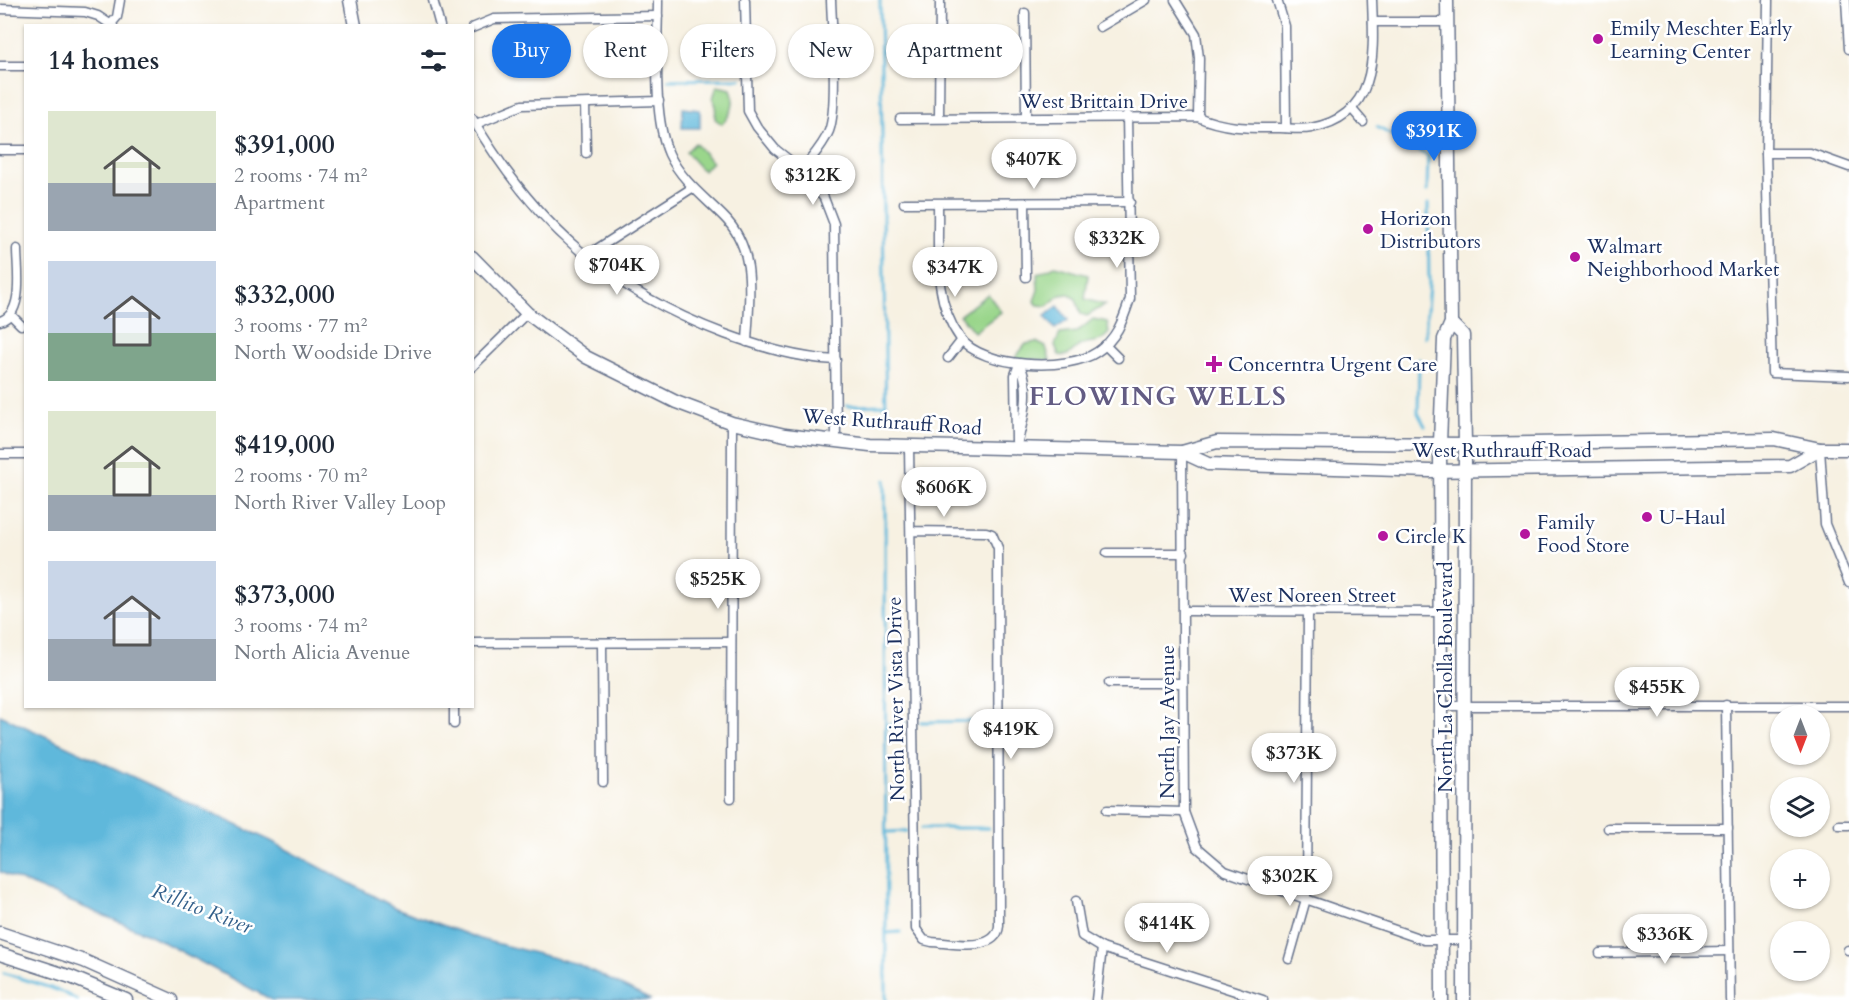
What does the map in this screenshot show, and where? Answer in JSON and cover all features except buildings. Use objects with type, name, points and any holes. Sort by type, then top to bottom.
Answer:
[{"type":"main road","points":[[350,0],[355,24]]},
{"type":"main road","name":"North La Cholla Boulevard","points":[[1442,1000],[1440,443],[1444,339],[1451,323],[1447,0]]},
{"type":"main road","name":"West Ruthrauff Road","points":[[474,260],[527,313],[586,357],[676,402],[732,423],[785,435],[909,446],[1182,452],[1217,442],[1465,444],[1774,439],[1820,450],[1849,449]]},
{"type":"main road","name":"North La Cholla Boulevard","points":[[1451,323],[1463,335],[1465,444],[1464,1000]]},
{"type":"main road","name":"West Ruthrauff Road","points":[[1182,452],[1208,464],[1465,471],[1790,466],[1820,450]]},
{"type":"main road","points":[[0,933],[84,961],[171,1000]]},
{"type":"main road","points":[[0,954],[71,977],[126,1000]]},
{"type":"street","points":[[113,24],[117,17],[120,0]]},
{"type":"street","points":[[433,0],[439,24]]},
{"type":"street","points":[[658,0],[661,134],[670,157],[692,188],[725,218],[743,244],[750,267],[747,342]]},
{"type":"street","points":[[745,0],[748,111],[757,127],[775,149],[802,170],[824,198],[834,224],[836,441]]},
{"type":"street","points":[[802,170],[821,147],[830,129],[833,105],[831,0]]},
{"type":"street","points":[[939,118],[940,0]]},
{"type":"street","points":[[1100,27],[1146,0]]},
{"type":"street","points":[[1174,0],[1196,34],[1199,58],[1198,117]]},
{"type":"street","points":[[1277,0],[1285,26],[1286,128]]},
{"type":"street","points":[[1363,122],[1351,108],[1359,99],[1373,68],[1372,0]]},
{"type":"street","points":[[1768,0],[1766,153],[1772,373],[1849,376]]},
{"type":"street","points":[[1846,0],[1849,49]]},
{"type":"street","points":[[0,9],[85,12],[98,16],[110,24]]},
{"type":"street","points":[[1025,13],[1026,117]]},
{"type":"street","points":[[474,27],[494,19],[658,16]]},
{"type":"street","points":[[1373,22],[1448,22]]},
{"type":"street","points":[[0,66],[24,66]]},
{"type":"street","points":[[659,101],[522,105],[474,121],[516,184],[553,227],[586,256],[642,297],[698,324],[747,342],[815,359],[836,360]]},
{"type":"street","points":[[585,104],[586,153]]},
{"type":"street","name":"West Brittain Drive","points":[[900,119],[1198,117],[1234,128],[1310,129],[1340,120],[1351,108]]},
{"type":"street","points":[[938,205],[940,295],[949,320],[962,340],[982,354],[1019,364],[1071,362],[1096,353],[1106,345],[1121,326],[1130,299],[1127,116]]},
{"type":"street","points":[[0,150],[24,150]]},
{"type":"street","points":[[1766,153],[1810,153],[1849,168]]},
{"type":"street","points":[[586,256],[692,188]]},
{"type":"street","points":[[904,203],[938,205],[1130,202]]},
{"type":"street","points":[[1025,203],[1026,277]]},
{"type":"street","points":[[0,321],[11,315],[16,300],[17,249]]},
{"type":"street","points":[[474,365],[527,313]]},
{"type":"street","points":[[11,315],[21,325]]},
{"type":"street","points":[[948,358],[962,340]]},
{"type":"street","points":[[1106,345],[1118,358]]},
{"type":"street","points":[[1016,448],[1024,420],[1025,374],[1019,364]]},
{"type":"street","points":[[731,798],[732,423]]},
{"type":"street","name":"North River Vista Drive","points":[[909,446],[915,922],[918,940],[983,943],[998,938],[999,931],[997,536],[980,531],[911,531]]},
{"type":"street","points":[[1820,450],[1825,524],[1849,583]]},
{"type":"street","name":"North Jay Avenue","points":[[1182,452],[1184,812],[1197,847],[1225,871],[1424,940],[1464,940]]},
{"type":"street","points":[[0,454],[24,454]]},
{"type":"street","points":[[1107,553],[1184,553]]},
{"type":"street","name":"West Noreen Street","points":[[1184,611],[1440,612]]},
{"type":"street","points":[[1289,959],[1306,899],[1308,611]]},
{"type":"street","points":[[474,642],[731,642]]},
{"type":"street","points":[[602,643],[603,782]]},
{"type":"street","points":[[1109,683],[1183,683]]},
{"type":"street","points":[[1726,705],[1730,1000]]},
{"type":"street","points":[[1440,706],[1849,706]]},
{"type":"street","points":[[454,708],[454,724]]},
{"type":"street","points":[[1107,810],[1184,812]]},
{"type":"street","points":[[1608,828],[1728,828]]},
{"type":"street","points":[[1076,901],[1082,936],[1102,948],[1263,1000]]},
{"type":"street","points":[[1096,1000],[1102,948]]},
{"type":"street","points":[[1600,953],[1729,951]]},
{"type":"green space","points":[[717,86],[731,89],[733,99],[731,112],[722,124],[715,119],[716,106],[713,98]]},
{"type":"green space","points":[[695,143],[712,162],[703,171],[686,152]]},
{"type":"green space","points":[[1055,266],[1088,275],[1085,299],[1105,305],[1087,316],[1081,314],[1076,299],[1068,294],[1060,295],[1047,306],[1038,305],[1034,301],[1038,290],[1037,274]]},
{"type":"green space","points":[[988,294],[1001,312],[974,332],[960,315]]},
{"type":"green space","points":[[1093,319],[1107,322],[1109,333],[1098,341],[1081,345],[1069,354],[1059,355],[1055,345],[1060,334],[1077,332]]},
{"type":"green space","points":[[1036,342],[1046,347],[1050,360],[1014,359],[1026,344]]},
{"type":"water","points":[[683,108],[700,110],[700,128],[682,128]]},
{"type":"water","points":[[1058,306],[1068,320],[1055,329],[1045,316]]},
{"type":"water","name":"Rillito River","points":[[0,715],[271,841],[396,908],[483,940],[578,964],[651,1000],[272,1000],[150,935],[0,872]]},
{"type":"waterway","points":[[880,0],[886,419]]},
{"type":"waterway","points":[[668,80],[740,79]]},
{"type":"waterway","points":[[1377,127],[1428,156],[1427,191]]},
{"type":"waterway","points":[[1425,337],[1429,284],[1428,204]]},
{"type":"waterway","points":[[1419,359],[1418,413],[1425,426]]},
{"type":"waterway","points":[[847,406],[887,405]]},
{"type":"waterway","points":[[885,480],[886,1000]]},
{"type":"waterway","points":[[921,722],[989,721]]},
{"type":"waterway","points":[[888,727],[895,722],[905,722]]},
{"type":"waterway","points":[[922,828],[989,828]]},
{"type":"waterway","points":[[888,832],[907,831]]},
{"type":"waterway","points":[[887,933],[900,932]]},
{"type":"waterway","points":[[4,973],[60,991],[77,1000]]},
{"type":"place","name":"Emily Meschter Early Learning Center","points":[[1598,39]]},
{"type":"place","name":"Horizon Distributors","points":[[1368,229]]},
{"type":"place","name":"Walmart Neighborhood Market","points":[[1575,257]]},
{"type":"place","name":"Concerntra Urgent Care","points":[[1214,364]]},
{"type":"place","name":"U-Haul","points":[[1647,517]]},
{"type":"place","name":"Family Food Store","points":[[1525,534]]},
{"type":"place","name":"Circle K","points":[[1383,536]]},
{"type":"district","name":"FLOWING WELLS","points":[[1158,396]]}]
